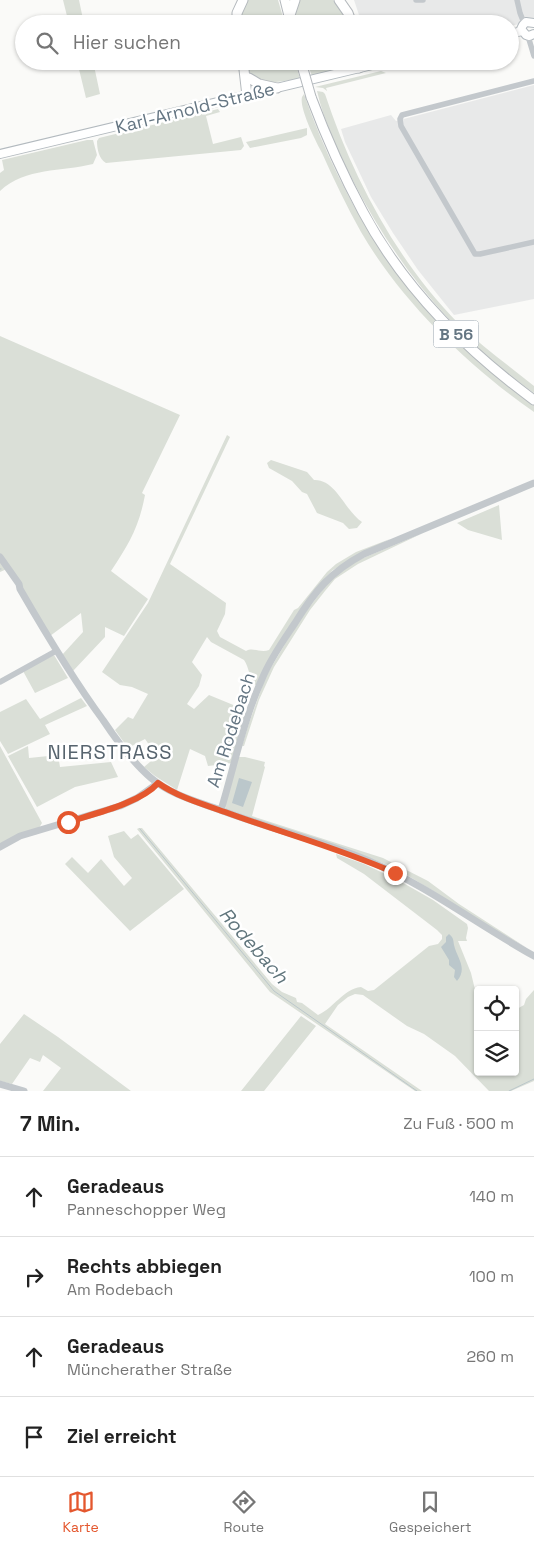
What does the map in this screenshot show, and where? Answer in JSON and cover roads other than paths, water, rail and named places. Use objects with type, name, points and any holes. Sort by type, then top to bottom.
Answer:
[{"type":"highway","points":[[237,15],[243,0]]},
{"type":"highway","points":[[285,0],[289,15]]},
{"type":"highway","points":[[291,15],[295,0]]},
{"type":"highway","points":[[339,0],[349,15]]},
{"type":"highway","points":[[244,70],[247,96]]},
{"type":"highway","points":[[246,70],[251,87],[247,96]]},
{"type":"highway","name":"B 56","points":[[303,70],[311,97],[341,169],[363,213],[390,256],[430,306],[453,331],[480,356],[534,400]]},
{"type":"highway","points":[[249,78],[259,84],[277,88]]},
{"type":"main road","name":"Karl-Arnold-Straße","points":[[0,154],[247,96],[339,70]]},
{"type":"street","points":[[416,0],[423,0]]},
{"type":"street","points":[[517,0],[534,50]]},
{"type":"street","points":[[528,29],[534,55]]},
{"type":"street","points":[[534,81],[402,116],[400,119],[401,126],[475,254],[534,242]]},
{"type":"street","name":"Am Rodebach","points":[[0,557],[19,584],[20,589],[56,651],[84,695],[129,755],[144,772],[158,783],[184,798],[221,810],[261,680],[274,655],[301,613],[329,578],[348,563],[364,554],[534,483]]},
{"type":"street","points":[[0,682],[56,651]]},
{"type":"street","points":[[0,847],[20,836],[120,806],[137,798],[158,783]]},
{"type":"street","points":[[221,810],[251,822],[352,854],[395,873],[534,956]]},
{"type":"street","points":[[0,1084],[24,1091]]},
{"type":"waterway","name":"Rodebach","points":[[140,829],[274,991],[417,1091]]},
{"type":"waterway","points":[[509,1091],[534,1079]]},
{"type":"district","name":"NIERSTRASS","points":[[110,752]]}]
